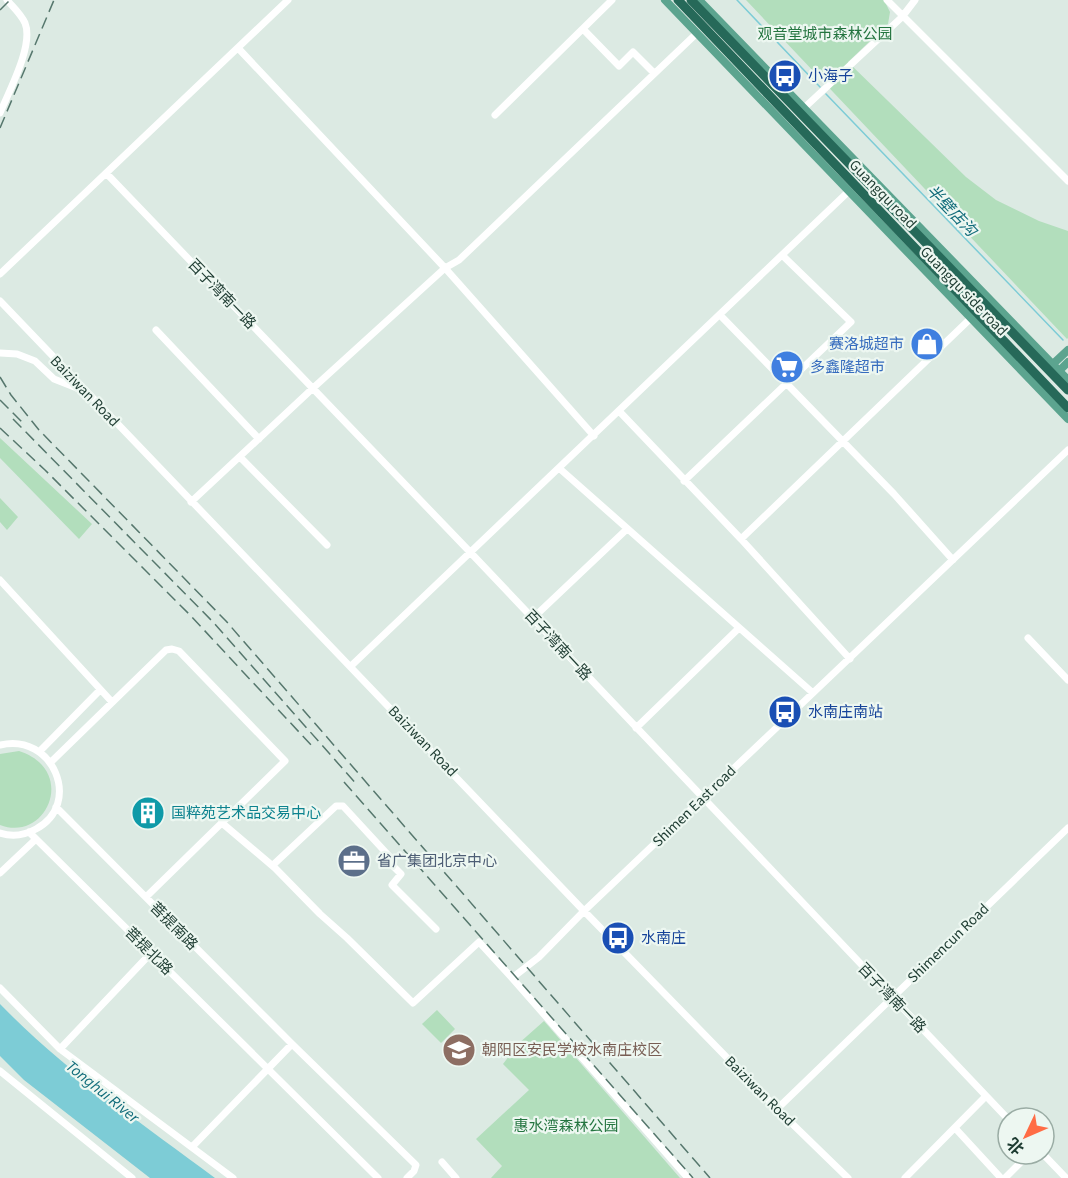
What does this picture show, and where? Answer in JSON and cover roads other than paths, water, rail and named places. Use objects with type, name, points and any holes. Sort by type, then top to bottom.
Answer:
[{"type":"highway","name":"Guangqu road","points":[[678,0],[1067,413]]},
{"type":"highway","name":"Guangqu road","points":[[691,0],[1068,390]]},
{"type":"main road","name":"Guangqu side road","points":[[664,0],[968,315],[1067,413]]},
{"type":"main road","name":"Guangqu side road","points":[[699,0],[1068,380]]},
{"type":"main road","points":[[1056,367],[1068,350]]},
{"type":"main road","points":[[1056,367],[1068,362]]},
{"type":"street","points":[[0,113],[26,47],[27,33],[25,22],[7,0]]},
{"type":"street","points":[[0,274],[288,0]]},
{"type":"street","points":[[495,115],[612,0]]},
{"type":"street","points":[[887,0],[1068,181]]},
{"type":"street","points":[[804,108],[902,17],[915,0]]},
{"type":"street","points":[[583,28],[619,66],[633,52],[654,74]]},
{"type":"street","points":[[191,502],[445,268],[459,261],[696,33]]},
{"type":"street","points":[[238,48],[445,268],[594,436]]},
{"type":"street","name":"百子湾南一路","points":[[106,173],[470,552],[996,1106]]},
{"type":"street","points":[[351,666],[849,191]]},
{"type":"street","points":[[684,481],[850,322],[782,255]]},
{"type":"street","name":"Baiziwan Road","points":[[0,301],[584,910],[777,1109],[848,1178]]},
{"type":"street","points":[[720,315],[894,494],[953,560]]},
{"type":"street","points":[[741,539],[842,442],[968,315],[978,321],[1013,356],[1026,356],[1028,339]]},
{"type":"street","points":[[156,330],[259,439]]},
{"type":"street","points":[[0,353],[17,354],[35,361],[54,379],[86,392]]},
{"type":"street","points":[[619,411],[850,658]]},
{"type":"street","name":"Shimen East road","points":[[512,978],[539,957],[584,910],[1068,450]]},
{"type":"street","points":[[240,457],[327,545]]},
{"type":"street","points":[[559,468],[813,693]]},
{"type":"street","points":[[533,619],[627,529]]},
{"type":"street","points":[[0,580],[112,702]]},
{"type":"street","points":[[636,728],[739,628]]},
{"type":"street","points":[[1028,638],[1068,680]]},
{"type":"street","points":[[51,762],[166,650],[172,649],[179,651],[285,761],[146,897]]},
{"type":"street","points":[[40,751],[100,690]]},
{"type":"street","points":[[0,745],[20,743],[40,751],[51,762],[58,776],[60,792],[50,818],[40,827],[17,835],[0,833]]},
{"type":"street","points":[[273,865],[336,806],[342,806],[390,857],[390,863],[401,874],[392,885],[436,929]]},
{"type":"street","name":"菩提南路","points":[[56,807],[416,1165],[407,1178]]},
{"type":"street","points":[[222,823],[273,865],[320,914],[413,1003],[479,942],[688,1178]]},
{"type":"street","name":"Shimencun Road","points":[[777,1109],[1068,828]]},
{"type":"street","name":"菩提北路","points":[[29,832],[378,1178]]},
{"type":"street","points":[[0,873],[36,839]]},
{"type":"street","points":[[60,1049],[152,953]]},
{"type":"street","points":[[0,988],[60,1049],[233,1178]]},
{"type":"street","points":[[192,1147],[292,1044]]},
{"type":"street","points":[[0,1071],[132,1178]]},
{"type":"street","points":[[904,1178],[986,1096]]},
{"type":"street","points":[[955,1128],[1003,1178],[1016,1166]]},
{"type":"street","points":[[442,1162],[456,1178]]},
{"type":"street","points":[[1054,1166],[1066,1178]]},
{"type":"water","points":[[0,1004],[77,1074],[215,1178],[150,1178],[24,1080],[0,1056]]},
{"type":"waterway","name":"半壁店沟","points":[[737,0],[820,87]]},
{"type":"waterway","name":"半壁店沟","points":[[826,94],[1063,340]]},
{"type":"railway","points":[[0,10],[10,0]]},
{"type":"railway","points":[[0,128],[54,0]]},
{"type":"railway","points":[[0,377],[11,395],[39,430],[226,621],[710,1178]]},
{"type":"railway","points":[[0,400],[23,423]]},
{"type":"railway","points":[[13,419],[214,623],[358,786]]},
{"type":"railway","points":[[0,428],[191,616],[312,746]]},
{"type":"railway","points":[[344,782],[693,1178]]},
{"type":"place","name":"小海子","points":[[785,76]]},
{"type":"place","name":"赛洛城超市","points":[[927,344]]},
{"type":"place","name":"多鑫隆超市","points":[[787,367]]},
{"type":"place","name":"水南庄南站","points":[[785,712]]},
{"type":"place","name":"国粹苑艺术品交易中心","points":[[148,813]]},
{"type":"place","name":"省广集团北京中心","points":[[354,861]]},
{"type":"place","name":"水南庄","points":[[618,938]]},
{"type":"place","name":"朝阳区安民学校水南庄校区","points":[[459,1050]]},
{"type":"park label","name":"观音堂城市森林公园","points":[[825,34]]},
{"type":"park label","name":"惠水湾森林公园","points":[[566,1126]]},
{"type":"water label","name":"Tonghui River","points":[[103,1091]]}]
